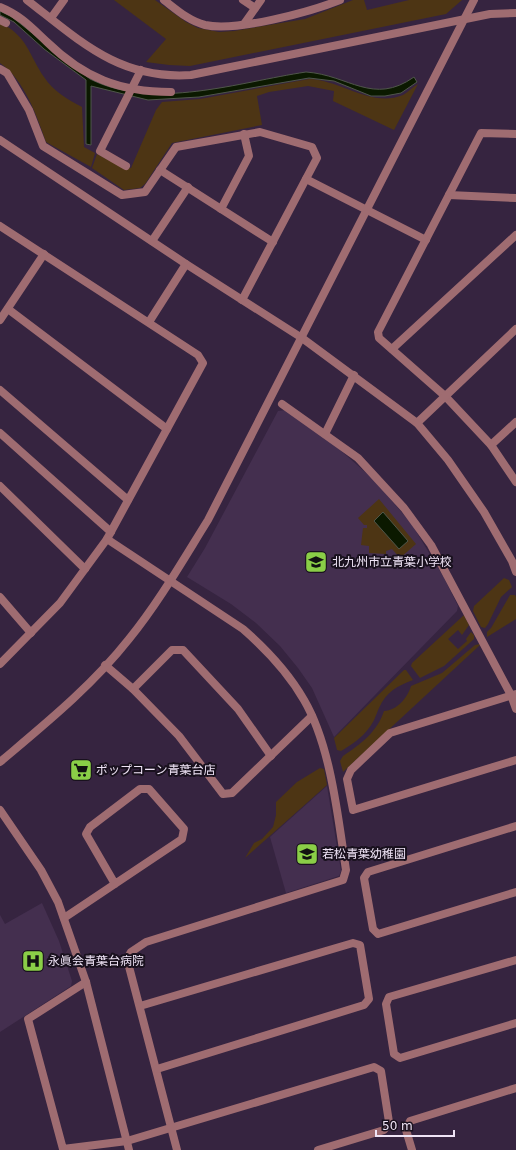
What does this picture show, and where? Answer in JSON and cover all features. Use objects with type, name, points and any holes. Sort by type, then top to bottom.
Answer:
[{"type":"street","points":[[27,0],[96,52],[126,67],[174,76],[191,75],[463,21],[490,14],[516,12]]},
{"type":"street","points":[[51,18],[64,0]]},
{"type":"street","points":[[164,0],[184,17],[206,25],[226,26],[290,16],[340,0]]},
{"type":"street","points":[[243,0],[255,8]]},
{"type":"street","points":[[244,24],[262,0]]},
{"type":"street","points":[[0,762],[71,702],[129,639],[169,581],[208,520],[474,0]]},
{"type":"street","points":[[0,7],[32,26],[47,42],[99,80],[131,90],[146,92],[171,92]]},
{"type":"street","points":[[0,69],[7,73],[29,110],[43,146],[122,196],[145,192],[176,147],[260,132],[312,147],[317,158],[242,300]]},
{"type":"street","points":[[126,166],[100,151],[141,70]]},
{"type":"street","points":[[516,134],[481,133],[378,332],[379,338],[445,396],[491,445],[516,482]]},
{"type":"street","points":[[221,209],[249,156],[244,134]]},
{"type":"street","points":[[0,140],[186,264],[302,338],[417,422],[448,460],[484,512],[512,561],[516,572]]},
{"type":"street","points":[[160,170],[273,242]]},
{"type":"street","points":[[306,179],[426,240]]},
{"type":"street","points":[[152,241],[188,187]]},
{"type":"street","points":[[449,195],[516,198]]},
{"type":"street","points":[[0,226],[198,355],[203,363],[109,536],[60,603],[0,664]]},
{"type":"street","points":[[392,349],[516,234]]},
{"type":"street","points":[[0,320],[44,254]]},
{"type":"street","points":[[149,322],[186,264]]},
{"type":"street","points":[[8,309],[167,429]]},
{"type":"street","points":[[417,422],[516,329]]},
{"type":"street","points":[[325,434],[354,375]]},
{"type":"street","points":[[0,390],[128,500]]},
{"type":"street","points":[[282,404],[358,458],[382,482],[404,508],[431,545],[514,694],[516,709]]},
{"type":"street","points":[[491,445],[516,422]]},
{"type":"street","points":[[0,433],[109,536],[169,581],[243,629],[264,647],[284,669],[305,700],[312,716],[327,764],[346,870],[343,880],[146,942],[131,952],[126,959],[140,1006],[177,1150]]},
{"type":"street","points":[[0,486],[85,569]]},
{"type":"street","points":[[0,597],[31,633]]},
{"type":"street","points":[[133,688],[172,650],[183,650],[238,709],[271,756]]},
{"type":"street","points":[[105,665],[133,688],[179,736],[223,794],[232,794],[312,716]]},
{"type":"street","points":[[514,694],[390,734],[351,770],[347,779],[353,810],[516,760]]},
{"type":"street","points":[[64,918],[115,884],[182,839],[184,829],[149,789],[140,789],[90,827],[86,834],[115,884]]},
{"type":"street","points":[[0,810],[41,870],[58,902],[86,982],[129,1150]]},
{"type":"street","points":[[516,826],[368,872],[364,878],[373,929],[378,934],[516,892]]},
{"type":"street","points":[[140,1006],[353,943],[360,945],[369,999],[364,1005],[156,1069]]},
{"type":"street","points":[[516,960],[389,997],[386,1004],[394,1054],[400,1058],[516,1023]]},
{"type":"street","points":[[86,982],[28,1019],[63,1149],[126,1141],[374,1067],[381,1071],[389,1122],[384,1130],[318,1150]]},
{"type":"street","points":[[412,1150],[406,1130],[410,1121],[516,1088]]},
{"type":"shaded area","points":[[114,0],[155,0],[186,22],[198,28],[219,32],[234,31],[305,19],[353,0],[364,0],[367,10],[409,0],[462,0],[446,14],[190,66],[146,62],[166,39]]},
{"type":"shaded area","points":[[0,11],[12,17],[90,79],[115,88],[141,93],[197,91],[306,72],[321,74],[373,89],[386,89],[399,85],[414,77],[417,82],[401,93],[385,96],[371,96],[334,81],[309,78],[199,97],[148,100],[91,86],[91,145],[86,144],[86,80],[44,49],[14,22],[0,15]]},
{"type":"shaded area","points":[[0,23],[16,33],[22,40],[44,77],[56,91],[82,107],[84,147],[95,153],[91,167],[46,142],[34,110],[23,88],[16,78],[0,63]]},
{"type":"shaded area","points":[[309,79],[333,84],[368,96],[379,98],[391,98],[403,95],[418,84],[394,130],[333,101],[334,91],[308,86],[269,92],[257,96],[262,125],[172,143],[145,184],[140,188],[124,190],[92,168],[97,154],[125,168],[131,168],[156,110],[162,102],[200,99]]},
{"type":"shaded area","name":"北九州市立青葉小学校","points":[[286,410],[331,442],[372,478],[411,523],[443,576],[458,606],[457,611],[334,737],[312,688],[280,646],[256,623],[231,604],[187,577],[205,548],[278,411]]},
{"type":"shaded area","points":[[379,499],[416,544],[400,558],[392,549],[386,551],[386,554],[369,553],[369,546],[361,545],[363,528],[367,528],[367,525],[364,525],[358,518]]},
{"type":"shaded area","points":[[383,512],[408,541],[399,549],[374,521]]},
{"type":"shaded area","points":[[504,578],[509,580],[512,587],[501,597],[485,628],[481,627],[473,611],[474,606]]},
{"type":"shaded area","points":[[510,595],[515,595],[516,597],[516,619],[487,637],[487,632],[491,628]]},
{"type":"shaded area","points":[[464,615],[469,625],[462,635],[458,630],[448,639],[458,649],[467,641],[466,639],[471,632],[474,635],[474,639],[444,666],[420,678],[411,666],[412,663]]},
{"type":"shaded area","points":[[480,644],[343,772],[340,761],[343,756],[368,737],[377,725],[384,711],[389,710],[401,703],[411,686],[442,673],[475,645]]},
{"type":"shaded area","points":[[404,670],[406,670],[413,680],[397,687],[385,698],[371,726],[360,738],[341,751],[337,750],[334,738]]},
{"type":"shaded area","points":[[320,768],[324,769],[327,785],[245,858],[254,843],[262,839],[273,827],[276,815],[276,802],[297,782]]},
{"type":"shaded area","name":"若松青葉幼稚園","points":[[327,786],[341,871],[339,876],[286,893],[270,837]]},
{"type":"shaded area","name":"永眞会青葉台病院","points":[[42,903],[59,941],[72,981],[71,986],[0,1032],[0,915],[5,924]]},
{"type":"place","name":"北九州市立青葉小学校","points":[[316,562]]},
{"type":"place","name":"ポップコーン青葉台店","points":[[81,770]]},
{"type":"place","name":"若松青葉幼稚園","points":[[307,854]]},
{"type":"place","name":"永眞会青葉台病院","points":[[33,961]]}]
